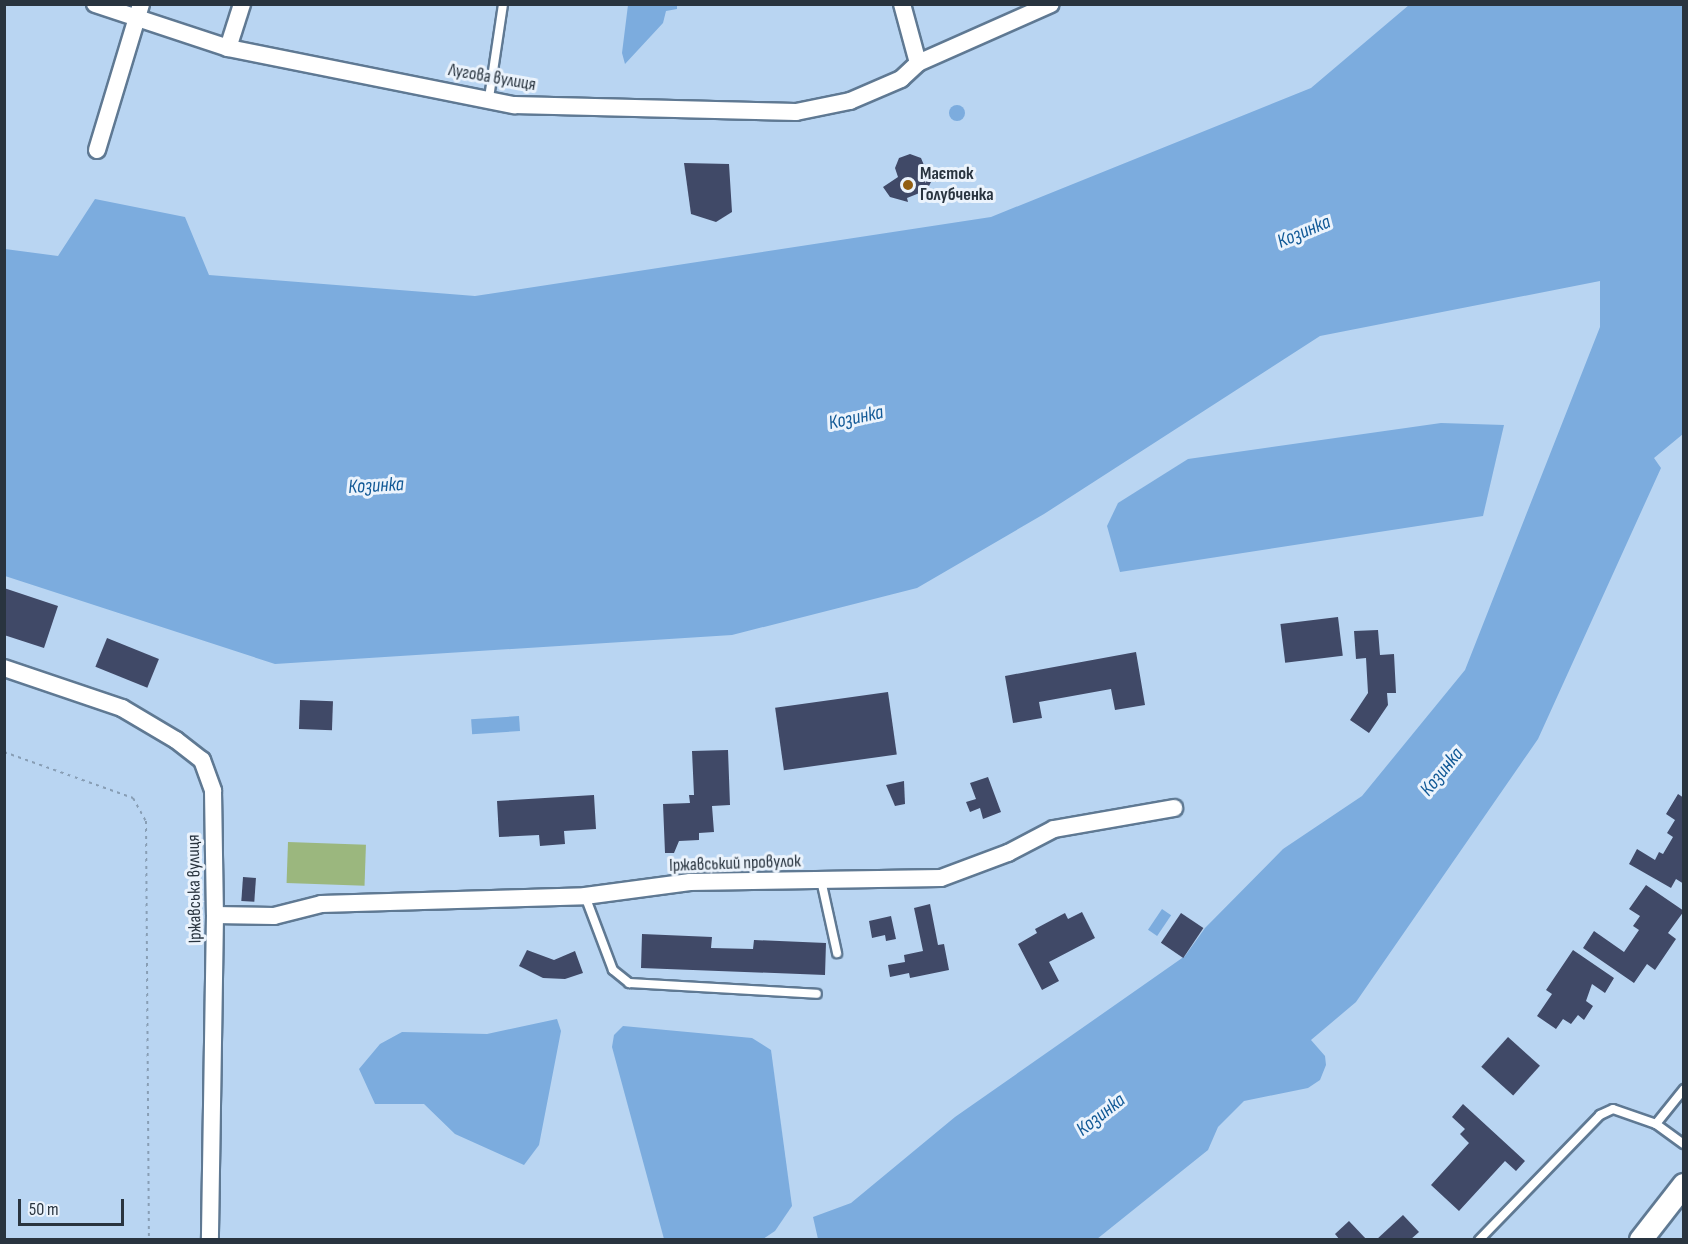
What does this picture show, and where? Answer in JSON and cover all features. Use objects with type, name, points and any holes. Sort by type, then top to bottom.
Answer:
[{"type":"street","name":"Лугова вулиця","points":[[95,4],[140,10],[228,48],[489,98],[514,105],[796,112],[850,101],[901,79],[918,63],[1052,4]]},
{"type":"street","points":[[228,48],[242,4]]},
{"type":"street","points":[[902,4],[918,63]]},
{"type":"street","points":[[97,150],[140,10]]},
{"type":"street","name":"Іржавська вулиця","points":[[4,668],[122,708],[177,740],[202,760],[213,791],[215,915],[210,1239]]},
{"type":"street","name":"Іржавський провулок","points":[[215,915],[274,916],[321,904],[585,896],[690,882],[941,878],[1008,853],[1054,829],[1174,808]]},
{"type":"street","points":[[1641,1239],[1683,1185]]},
{"type":"lane","points":[[489,98],[503,4]]},
{"type":"lane","points":[[821,880],[837,953]]},
{"type":"lane","points":[[585,896],[613,970],[629,983],[817,994]]},
{"type":"lane","points":[[1656,1124],[1683,1089]]},
{"type":"lane","points":[[1479,1239],[1600,1115],[1613,1110],[1656,1124],[1683,1144]]},
{"type":"path","points":[[4,752],[133,798],[146,821],[148,1239]]},
{"type":"green space","points":[[288,842],[366,845],[365,886],[287,883]]},
{"type":"water","points":[[628,5],[677,5],[677,9],[666,11],[663,23],[625,64],[622,53]]},
{"type":"water","name":"Козинка","points":[[1409,5],[1683,5],[1683,434],[1654,458],[1661,468],[1538,739],[1356,1002],[1311,1040],[1325,1056],[1326,1065],[1320,1080],[1308,1088],[1244,1101],[1218,1127],[1208,1150],[1097,1239],[818,1239],[813,1217],[851,1203],[955,1117],[1185,956],[1205,928],[1283,849],[1362,796],[1465,670],[1600,327],[1600,281],[1320,336],[1044,514],[917,588],[732,635],[275,664],[5,576],[5,249],[58,256],[95,199],[185,217],[209,275],[475,296],[991,217],[1311,88]]},
{"type":"water","points":[[954,105],[960,105],[965,113],[963,119],[954,121],[949,116],[949,110]]},
{"type":"water","points":[[1441,423],[1504,425],[1483,516],[1120,572],[1107,526],[1118,503],[1188,459]]},
{"type":"water","points":[[519,716],[520,731],[472,734],[471,719]]},
{"type":"water","points":[[1162,909],[1171,915],[1157,936],[1148,930]]},
{"type":"water","points":[[557,1019],[561,1031],[539,1145],[524,1165],[455,1134],[424,1104],[375,1104],[359,1069],[380,1044],[402,1032],[487,1034]]},
{"type":"water","points":[[623,1026],[752,1038],[771,1050],[792,1206],[775,1231],[763,1239],[664,1239],[612,1047],[614,1035]]},
{"type":"building","name":"Маєток Голубченка","points":[[910,154],[921,158],[926,170],[939,169],[936,182],[932,180],[927,190],[907,198],[908,202],[890,197],[883,187],[898,177],[895,168],[899,158]]},
{"type":"building","points":[[684,163],[729,164],[732,212],[716,222],[691,214]]},
{"type":"building","points":[[4,588],[58,606],[44,648],[4,635]]},
{"type":"building","points":[[1338,617],[1343,656],[1285,663],[1280,624]]},
{"type":"building","points":[[1378,630],[1380,655],[1394,654],[1396,693],[1387,693],[1388,705],[1369,733],[1350,720],[1368,693],[1366,658],[1356,659],[1354,631]]},
{"type":"building","points":[[107,638],[159,659],[147,688],[95,667]]},
{"type":"building","points":[[1136,652],[1145,705],[1115,710],[1111,689],[1039,702],[1042,718],[1013,723],[1005,676]]},
{"type":"building","points":[[888,692],[897,754],[784,770],[775,708]]},
{"type":"building","points":[[300,700],[333,701],[332,730],[299,729]]},
{"type":"building","points":[[728,750],[730,805],[712,806],[714,832],[699,833],[699,840],[679,841],[674,853],[665,853],[663,804],[690,803],[689,795],[694,795],[692,751]]},
{"type":"building","points":[[988,777],[1001,812],[983,819],[980,808],[970,812],[966,802],[976,799],[970,783]]},
{"type":"building","points":[[904,781],[905,804],[895,806],[886,785]]},
{"type":"building","points":[[1678,794],[1684,798],[1684,884],[1676,879],[1671,888],[1629,864],[1637,849],[1655,860],[1659,852],[1663,854],[1673,837],[1667,833],[1675,820],[1666,814]]},
{"type":"building","points":[[594,795],[596,829],[564,831],[565,844],[540,846],[539,835],[499,837],[497,801]]},
{"type":"building","points":[[243,877],[256,878],[254,902],[241,901]]},
{"type":"building","points":[[1646,885],[1684,911],[1668,933],[1676,939],[1655,970],[1647,964],[1634,983],[1583,948],[1594,931],[1624,952],[1639,930],[1633,926],[1640,916],[1629,909]]},
{"type":"building","points":[[930,904],[938,945],[944,944],[949,970],[910,978],[909,973],[890,977],[888,965],[905,962],[904,955],[923,951],[914,908]]},
{"type":"building","points":[[1082,912],[1095,938],[1049,962],[1059,981],[1042,990],[1018,944],[1037,933],[1035,929],[1065,913],[1068,919]]},
{"type":"building","points":[[1181,913],[1203,928],[1183,958],[1161,943]]},
{"type":"building","points":[[891,916],[896,939],[886,941],[885,935],[872,938],[869,921]]},
{"type":"building","points":[[642,934],[712,937],[711,948],[753,949],[754,940],[826,943],[825,975],[641,968]]},
{"type":"building","points":[[527,950],[554,960],[575,951],[583,973],[565,979],[543,978],[519,966]]},
{"type":"building","points":[[1573,950],[1614,978],[1605,993],[1592,984],[1586,1001],[1593,1006],[1584,1020],[1578,1015],[1571,1024],[1563,1019],[1556,1029],[1537,1016],[1552,994],[1546,990]]},
{"type":"building","points":[[1508,1037],[1540,1066],[1513,1095],[1481,1067]]},
{"type":"building","points":[[1463,1104],[1525,1161],[1516,1171],[1505,1161],[1459,1211],[1431,1185],[1469,1143],[1460,1134],[1465,1129],[1452,1117]]},
{"type":"building","points":[[1403,1215],[1419,1232],[1410,1240],[1376,1240]]},
{"type":"building","points":[[1349,1221],[1367,1240],[1340,1240],[1335,1234]]},
{"type":"place","name":"Маєток Голубченка","points":[[908,185]]}]
